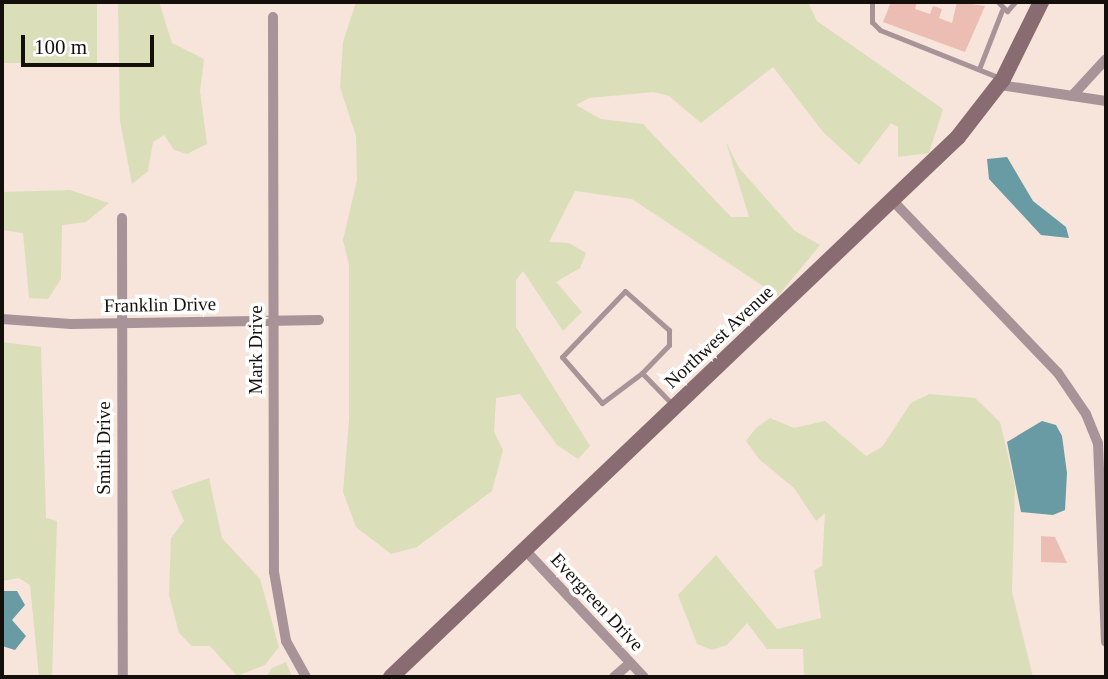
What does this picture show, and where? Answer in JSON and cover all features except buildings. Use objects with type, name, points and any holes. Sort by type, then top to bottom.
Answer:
[{"type":"street","name":"Northwest Avenue","points":[[391,677],[958,137],[1001,82],[1039,3]]},
{"type":"street","name":"Mark Drive","points":[[273,17],[276,600],[286,641],[306,677]]},
{"type":"street","points":[[1072,96],[1106,60]]},
{"type":"street","points":[[1001,82],[1106,101]]},
{"type":"street","points":[[893,201],[1058,373],[1086,414],[1098,443],[1106,642]]},
{"type":"street","name":"Smith Drive","points":[[122,218],[123,677]]},
{"type":"street","name":"Franklin Drive","points":[[2,318],[122,323],[319,320]]},
{"type":"street","name":"Evergreen Drive","points":[[524,551],[644,677]]},
{"type":"street","points":[[614,677],[630,663]]},
{"type":"lane","points":[[872,2],[872,22],[880,30],[979,69],[1001,82]]},
{"type":"lane","points":[[998,2],[1002,10]]},
{"type":"lane","points":[[979,69],[1002,10],[1015,2]]},
{"type":"lane","points":[[625,291],[670,337],[642,373],[603,403],[562,357],[625,291]]},
{"type":"lane","points":[[642,373],[676,407]]},
{"type":"green space","points":[[2,2],[97,2],[97,63],[2,63]]},
{"type":"green space","points":[[118,2],[159,2],[172,43],[204,59],[200,91],[207,144],[187,154],[174,150],[164,135],[153,142],[148,171],[132,184],[120,121]]},
{"type":"green space","points":[[356,2],[808,2],[817,21],[943,109],[929,153],[898,157],[898,127],[891,123],[859,165],[823,132],[773,67],[701,123],[669,96],[654,92],[589,98],[576,105],[601,119],[643,124],[731,217],[749,217],[726,142],[739,168],[795,231],[820,245],[778,296],[632,199],[575,191],[549,242],[569,243],[586,253],[580,268],[556,282],[582,312],[563,331],[523,271],[516,280],[516,327],[590,446],[578,459],[557,445],[520,394],[496,398],[494,432],[503,450],[492,491],[417,547],[391,554],[356,527],[343,492],[349,420],[349,265],[343,240],[357,180],[356,136],[340,87],[343,42]]},
{"type":"green space","points":[[70,190],[109,203],[86,222],[62,225],[61,279],[48,299],[29,298],[23,233],[2,230],[2,192]]},
{"type":"green space","points":[[2,342],[41,347],[46,518],[57,521],[52,677],[39,677],[30,585],[19,578],[2,581]]},
{"type":"green space","points":[[929,394],[975,398],[1000,422],[1015,486],[1012,592],[1033,677],[804,677],[803,649],[767,649],[747,623],[727,645],[712,650],[697,644],[678,595],[716,555],[777,629],[821,618],[814,570],[822,566],[825,513],[816,521],[794,488],[759,459],[746,441],[756,428],[770,418],[794,428],[825,421],[866,456],[882,447],[911,403]]},
{"type":"green space","points":[[209,478],[222,538],[260,579],[279,647],[265,665],[237,676],[210,646],[192,646],[179,633],[169,595],[171,538],[184,521],[171,491]]},
{"type":"green space","points":[[286,662],[292,677],[266,677],[272,668]]},
{"type":"water","points":[[1007,157],[1033,201],[1066,227],[1069,238],[1041,235],[989,179],[987,159]]},
{"type":"water","points":[[1042,421],[1056,425],[1062,436],[1067,473],[1065,510],[1053,515],[1021,512],[1007,442]]},
{"type":"water","points":[[2,591],[17,591],[25,605],[12,620],[26,636],[15,650],[2,646]]}]
